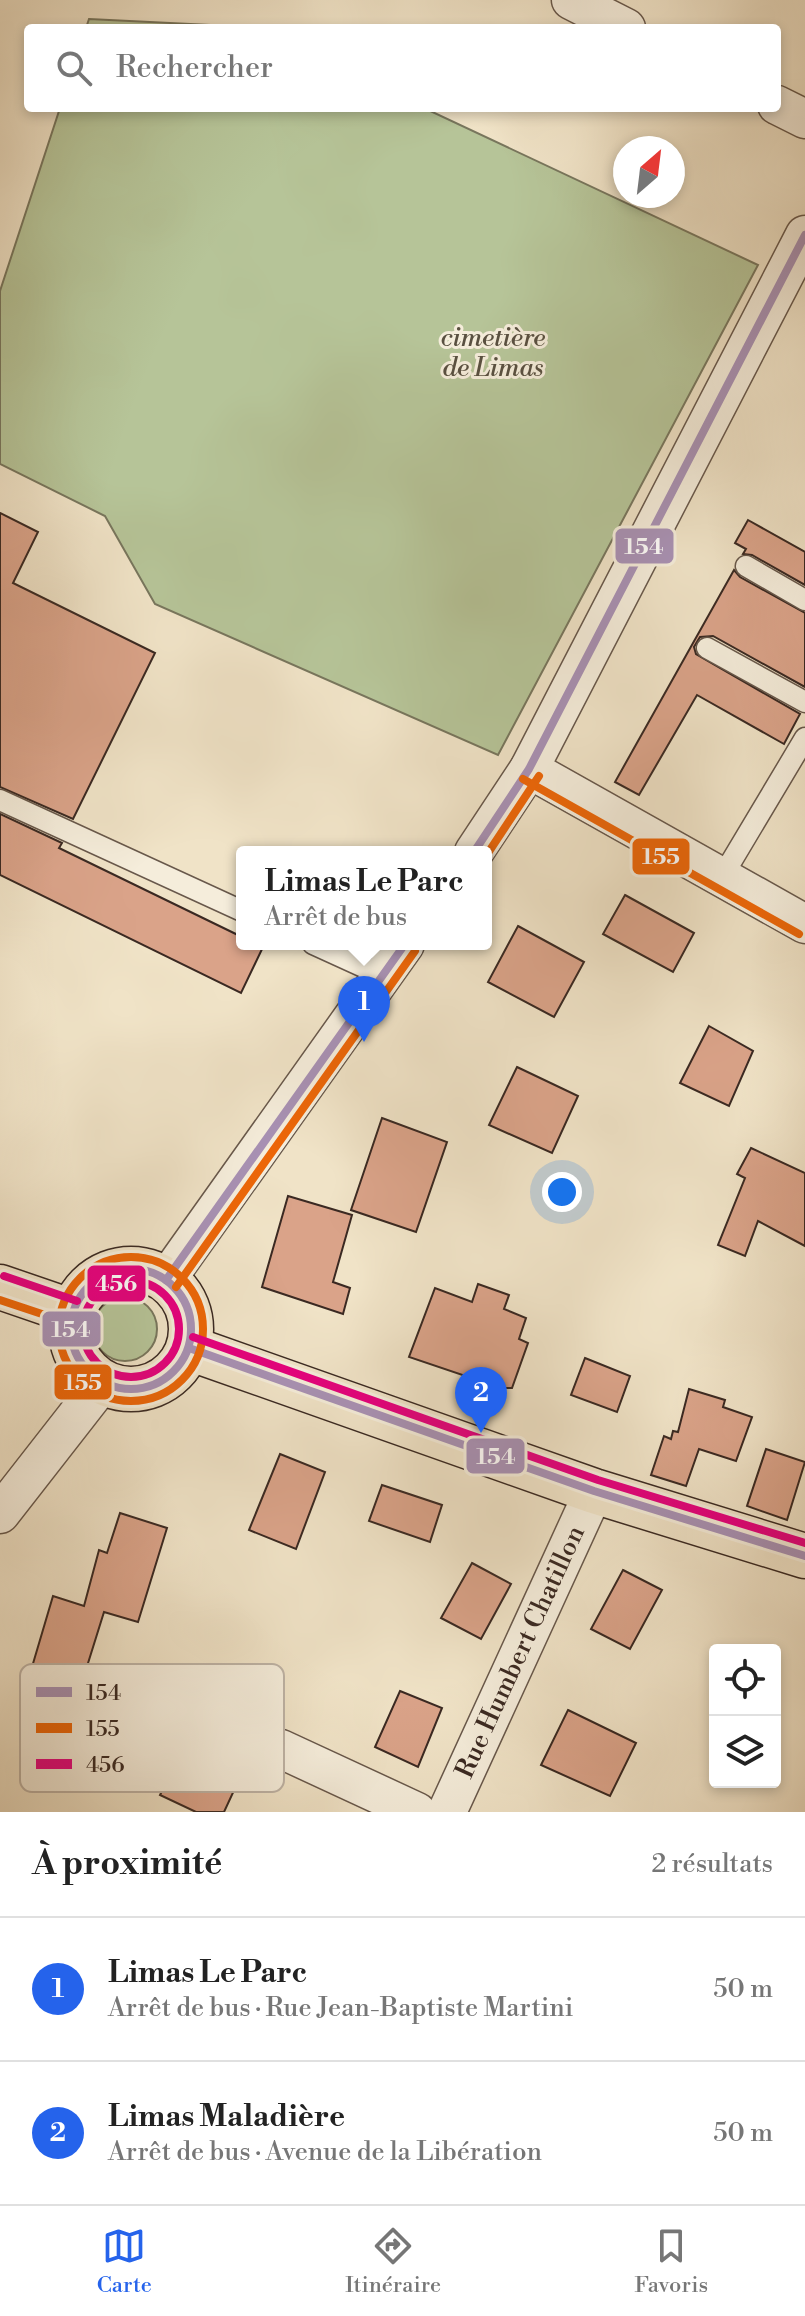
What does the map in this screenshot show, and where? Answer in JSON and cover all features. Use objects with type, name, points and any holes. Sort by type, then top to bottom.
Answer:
[{"type":"main road","points":[[130,1269],[149,1272],[166,1280],[180,1293],[188,1311],[191,1329],[189,1348],[181,1364],[154,1385],[136,1390],[103,1382],[86,1370],[76,1352],[71,1333],[73,1312],[81,1295],[94,1281],[111,1272],[130,1269]]},
{"type":"main road","points":[[0,1287],[73,1312]]},
{"type":"main road","points":[[189,1348],[594,1491],[805,1556]]},
{"type":"street","points":[[571,0],[618,24]]},
{"type":"street","points":[[781,107],[805,119]]},
{"type":"street","points":[[478,846],[529,769],[805,235]]},
{"type":"street","points":[[529,769],[805,924]]},
{"type":"street","points":[[166,1280],[400,950]]},
{"type":"street","points":[[0,1514],[103,1382]]},
{"type":"street","name":"Rue Humbert Chatillon","points":[[447,1812],[594,1491]]},
{"type":"street","points":[[284,1750],[417,1812]]},
{"type":"lane","points":[[746,566],[805,600]]},
{"type":"lane","points":[[707,648],[805,702]]},
{"type":"lane","points":[[722,877],[805,738]]},
{"type":"lane","points":[[0,800],[236,908]]},
{"type":"lane","points":[[326,950],[381,975]]},
{"type":"green space","points":[[89,19],[190,24],[87,24]]},
{"type":"green space","name":"cimetière de Limas","points":[[59,112],[433,112],[613,197],[613,208],[637,208],[758,265],[498,755],[155,604],[105,516],[0,464],[0,291]]},
{"type":"green space","points":[[119,1297],[131,1297],[148,1306],[155,1317],[155,1341],[148,1352],[131,1361],[119,1361],[107,1356],[98,1347],[93,1335],[93,1323],[98,1311],[107,1302]]},
{"type":"building","points":[[0,513],[38,532],[13,583],[155,653],[73,819],[0,787]]},
{"type":"building","points":[[748,520],[805,552],[805,585],[752,555],[743,554],[746,549],[735,543]]},
{"type":"building","points":[[734,570],[740,577],[805,613],[805,687],[713,636],[700,637],[694,647],[696,654],[800,714],[784,744],[697,695],[639,795],[615,782]]},
{"type":"building","points":[[0,814],[62,843],[59,848],[236,934],[236,950],[262,950],[241,993],[0,875]]},
{"type":"building","points":[[625,895],[694,933],[673,972],[603,934]]},
{"type":"building","points":[[518,926],[584,962],[554,1017],[488,982]]},
{"type":"building","points":[[709,1026],[753,1051],[729,1106],[680,1083]]},
{"type":"building","points":[[517,1067],[578,1096],[552,1153],[489,1125]]},
{"type":"building","points":[[382,1118],[447,1142],[416,1232],[351,1210]]},
{"type":"building","points":[[751,1148],[805,1173],[805,1246],[758,1221],[745,1256],[718,1245],[745,1178],[737,1174]]},
{"type":"building","points":[[288,1196],[352,1215],[333,1282],[350,1288],[343,1314],[262,1287]]},
{"type":"building","points":[[478,1284],[509,1295],[504,1309],[526,1318],[519,1339],[528,1343],[512,1388],[501,1388],[409,1357],[435,1288],[472,1302]]},
{"type":"building","points":[[585,1358],[630,1376],[617,1412],[571,1395]]},
{"type":"building","points":[[689,1389],[725,1400],[723,1407],[752,1417],[736,1461],[699,1449],[686,1486],[651,1475],[664,1436],[671,1439],[673,1431],[678,1432]]},
{"type":"building","points":[[766,1449],[805,1462],[787,1520],[747,1506]]},
{"type":"building","points":[[280,1454],[325,1472],[296,1549],[249,1530]]},
{"type":"building","points":[[382,1485],[442,1505],[430,1542],[369,1521]]},
{"type":"building","points":[[120,1513],[167,1528],[138,1622],[104,1612],[88,1664],[33,1664],[53,1596],[84,1606],[99,1550],[107,1553]]},
{"type":"building","points":[[472,1563],[511,1584],[481,1639],[441,1618]]},
{"type":"building","points":[[623,1570],[662,1590],[630,1649],[591,1629]]},
{"type":"building","points":[[400,1691],[442,1708],[418,1767],[375,1747]]},
{"type":"building","points":[[568,1710],[636,1743],[610,1796],[541,1765]]},
{"type":"building","points":[[162,1792],[233,1792],[224,1812],[196,1812],[160,1795]]},
{"type":"transit line","name":"154","points":[[478,846],[529,769],[805,235]]},
{"type":"transit line","name":"155","points":[[492,847],[539,776]]},
{"type":"transit line","name":"155","points":[[523,779],[799,934]]},
{"type":"transit line","name":"154","points":[[166,1280],[401,950]]},
{"type":"transit line","name":"155","points":[[176,1287],[415,951]]},
{"type":"transit line","name":"155","points":[[131,1257],[158,1263],[182,1278],[197,1302],[203,1329],[197,1356],[182,1380],[158,1395],[131,1401],[104,1395],[80,1380],[65,1356],[59,1329],[65,1302],[80,1278],[104,1263],[131,1257]]},
{"type":"transit line","name":"154","points":[[131,1269],[154,1274],[173,1287],[186,1306],[191,1329],[186,1352],[173,1371],[154,1384],[131,1389],[108,1384],[89,1371],[76,1352],[71,1329],[76,1306],[89,1287],[108,1274],[131,1269]]},
{"type":"transit line","name":"456","points":[[4,1276],[77,1301]]},
{"type":"transit line","name":"456","points":[[131,1281],[149,1285],[165,1295],[175,1311],[179,1329],[175,1347],[165,1363],[149,1373],[131,1377],[113,1373],[97,1363],[87,1347],[83,1329],[87,1311],[97,1295],[113,1285],[131,1281]]},
{"type":"transit line","name":"155","points":[[0,1300],[69,1323]]},
{"type":"transit line","name":"456","points":[[193,1337],[598,1480],[805,1543]]},
{"type":"transit line","name":"154","points":[[189,1348],[594,1491],[805,1556]]},
{"type":"place","name":"Limas Le Parc","points":[[364,1042]]},
{"type":"place","name":"Limas Maladière","points":[[481,1433]]}]
